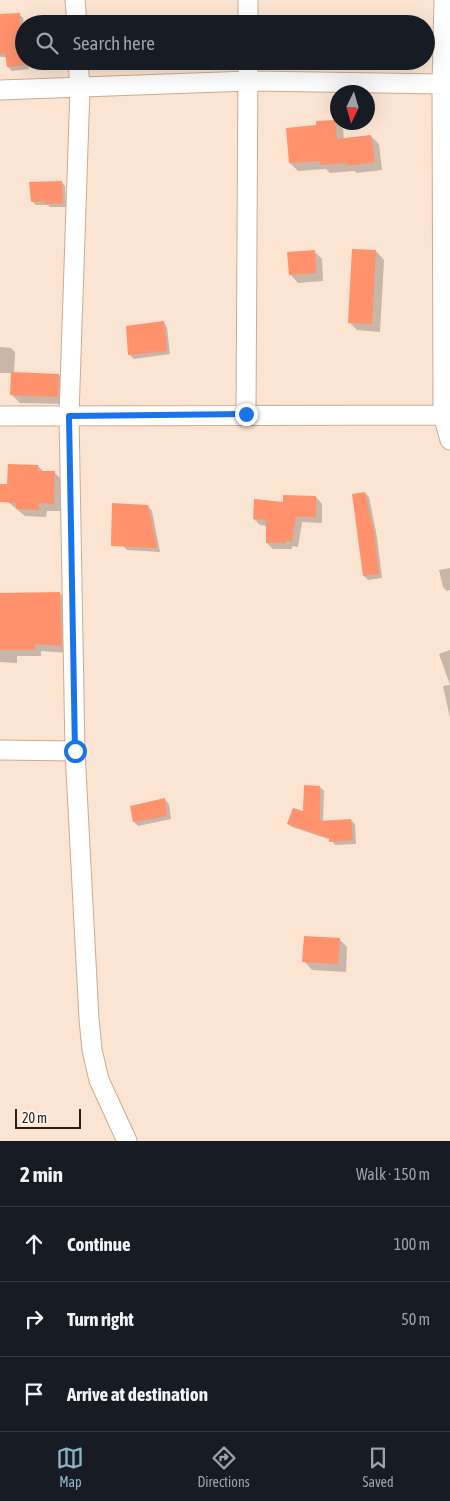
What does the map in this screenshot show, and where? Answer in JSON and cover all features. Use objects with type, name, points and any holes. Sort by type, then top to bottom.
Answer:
[{"type":"street","points":[[75,0],[76,15]]},
{"type":"street","points":[[248,0],[248,15]]},
{"type":"street","points":[[444,0],[442,84],[447,415],[450,440]]},
{"type":"street","points":[[79,70],[80,88],[69,416],[75,751],[92,1050],[99,1080],[128,1141]]},
{"type":"street","points":[[246,414],[248,70]]},
{"type":"street","points":[[0,90],[249,81],[442,84]]},
{"type":"street","points":[[0,416],[447,415]]},
{"type":"street","points":[[0,750],[75,751]]},
{"type":"building","points":[[20,13],[20,15],[15,15],[15,66],[7,67],[5,53],[0,54],[0,14]]},
{"type":"building","points":[[330,120],[330,130],[336,130],[337,139],[371,135],[375,162],[348,166],[347,163],[321,165],[320,161],[289,163],[286,128],[316,125],[316,121]]},
{"type":"building","points":[[62,181],[63,203],[45,204],[45,201],[31,202],[29,182]]},
{"type":"building","points":[[352,249],[376,250],[372,324],[348,323]]},
{"type":"building","points":[[315,250],[316,273],[289,275],[287,252]]},
{"type":"building","points":[[164,321],[167,351],[128,355],[126,326]]},
{"type":"building","points":[[11,372],[59,374],[58,397],[10,395]]},
{"type":"building","points":[[8,464],[38,465],[38,471],[55,471],[54,504],[39,503],[39,510],[16,509],[16,503],[0,502],[0,484],[7,484]]},
{"type":"building","points":[[365,492],[374,533],[379,574],[363,576],[352,494]]},
{"type":"building","points":[[283,495],[316,496],[316,517],[296,517],[292,541],[286,541],[286,543],[266,543],[266,520],[253,519],[254,499],[283,502]]},
{"type":"building","points":[[112,503],[148,505],[157,548],[111,546]]},
{"type":"building","points":[[60,592],[62,646],[35,644],[35,650],[0,650],[0,593]]},
{"type":"building","points":[[304,785],[320,786],[320,821],[351,819],[353,840],[329,842],[329,838],[287,824],[293,808],[303,811]]},
{"type":"building","points":[[165,798],[167,816],[133,822],[130,806]]},
{"type":"building","points":[[304,936],[340,938],[338,964],[302,962]]},
{"type":"route","points":[[75,751],[69,416],[246,414]]}]
